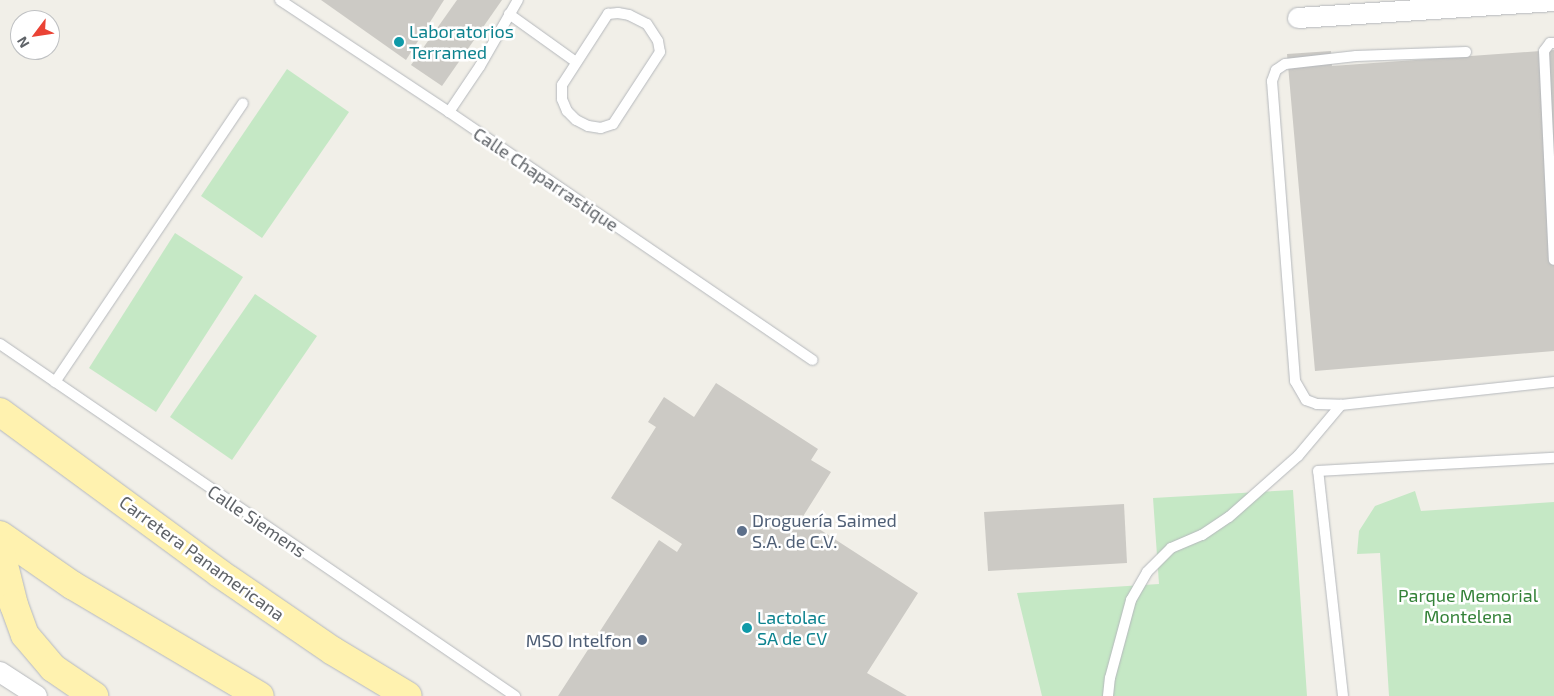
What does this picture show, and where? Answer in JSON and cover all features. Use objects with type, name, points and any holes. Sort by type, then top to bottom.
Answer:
[{"type":"main road","name":"Carretera Panamericana","points":[[0,412],[219,573],[333,651],[408,696]]},
{"type":"main road","points":[[0,536],[72,585],[260,696]]},
{"type":"main road","points":[[0,550],[14,605],[25,635],[53,668],[94,696]]},
{"type":"street","points":[[1298,18],[1554,1]]},
{"type":"street","points":[[0,672],[37,696]]},
{"type":"lane","name":"Calle Chaparrastique","points":[[280,0],[449,112],[812,360]]},
{"type":"lane","points":[[449,112],[480,66],[518,0]]},
{"type":"lane","points":[[509,14],[576,62]]},
{"type":"lane","points":[[608,14],[629,14],[647,24],[656,37],[660,52],[614,124],[601,128],[588,126],[576,120],[567,111],[562,98],[562,85],[576,62],[608,14]]},
{"type":"lane","points":[[1554,43],[1550,43],[1544,51],[1554,260]]},
{"type":"lane","points":[[1466,52],[1356,56],[1285,64],[1276,70],[1272,81],[1295,382],[1306,400],[1317,404],[1341,404],[1554,382]]},
{"type":"lane","points":[[55,382],[243,103]]},
{"type":"lane","name":"Calle Siemens","points":[[0,344],[515,696]]},
{"type":"lane","points":[[1108,696],[1110,678],[1131,600],[1147,572],[1171,548],[1202,535],[1229,517],[1298,456],[1341,404]]},
{"type":"lane","points":[[1343,696],[1318,471],[1554,458]]},
{"type":"green space","points":[[287,69],[349,112],[262,238],[201,196]]},
{"type":"green space","points":[[175,233],[243,277],[156,412],[89,368]]},
{"type":"green space","points":[[255,294],[317,336],[232,460],[170,417]]},
{"type":"green space","points":[[1293,490],[1307,696],[1042,696],[1017,593],[1159,584],[1153,498]]},
{"type":"green space","name":"Parque Memorial Montelena","points":[[1415,491],[1421,511],[1554,502],[1554,696],[1389,696],[1380,553],[1357,554],[1359,531],[1375,506]]},
{"type":"building","name":"Laboratorios Terramed","points":[[321,0],[444,0],[406,60]]},
{"type":"building","points":[[457,0],[502,0],[442,86],[411,65]]},
{"type":"building","points":[[1554,50],[1554,351],[1315,371],[1287,54],[1331,51],[1332,66]]},
{"type":"building","points":[[716,383],[818,449],[811,460],[831,472],[802,518],[918,593],[867,673],[907,696],[558,696],[659,540],[677,552],[682,544],[611,498],[656,427],[648,422],[664,397],[694,417]]},
{"type":"building","points":[[1124,504],[1127,563],[988,571],[984,512]]},
{"type":"place","name":"Laboratorios Terramed","points":[[399,42]]},
{"type":"place","name":"Droguería Saimed S.A. de C.V.","points":[[742,531]]},
{"type":"place","name":"Lactolac SA de CV","points":[[747,628]]},
{"type":"place","name":"MSO Intelfon","points":[[642,640]]}]
